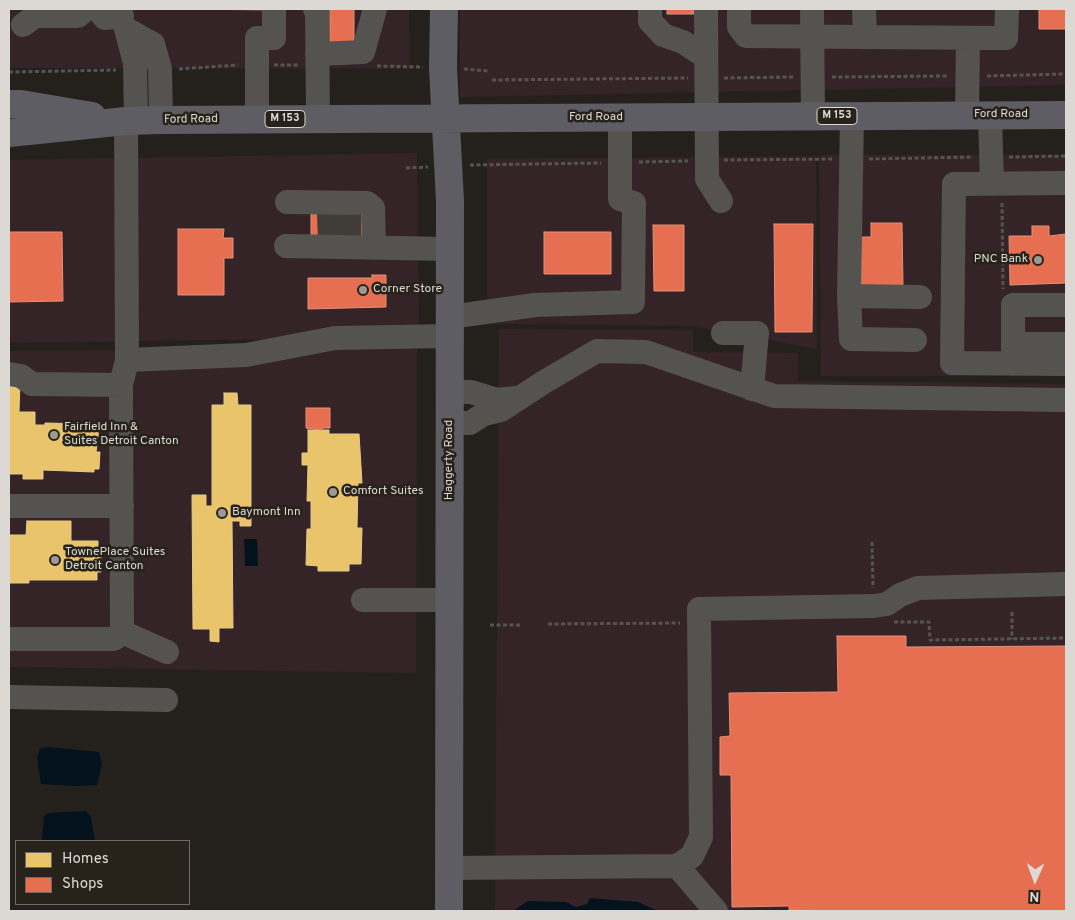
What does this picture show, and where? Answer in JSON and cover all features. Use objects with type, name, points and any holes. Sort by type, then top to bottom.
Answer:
[{"type":"main road","name":"Haggerty Road","points":[[444,9],[445,119],[449,166],[450,249],[448,911]]},
{"type":"main road","name":"Ford Road","points":[[9,104],[22,104],[141,120]]},
{"type":"main road","name":"Ford Road","points":[[9,133],[141,120],[1066,115]]},
{"type":"lane","points":[[16,12],[23,25],[35,16],[78,16],[86,9]]},
{"type":"lane","points":[[9,639],[114,640],[122,632],[122,385],[128,360],[141,120],[160,69],[153,44],[123,18],[106,18],[97,9]]},
{"type":"lane","points":[[257,119],[257,38],[274,38],[274,9]]},
{"type":"lane","points":[[315,9],[318,118]]},
{"type":"lane","points":[[317,54],[363,52],[375,9]]},
{"type":"lane","points":[[650,9],[650,21],[663,35],[683,42],[706,67]]},
{"type":"lane","points":[[706,9],[707,179],[720,201]]},
{"type":"lane","points":[[740,9],[740,27],[746,36],[968,38],[1006,38],[1007,9]]},
{"type":"lane","points":[[812,9],[813,116]]},
{"type":"lane","points":[[864,9],[864,37]]},
{"type":"lane","points":[[968,38],[967,76],[979,115],[991,189]]},
{"type":"lane","points":[[852,116],[849,296],[851,339],[915,340]]},
{"type":"lane","points":[[128,360],[246,355],[336,338],[450,327],[535,305],[633,302],[634,204],[620,199],[620,118]]},
{"type":"lane","points":[[1063,183],[991,189],[954,184],[952,363],[968,364],[1066,344]]},
{"type":"lane","points":[[287,202],[339,208],[367,203],[373,208],[374,248]]},
{"type":"lane","points":[[286,246],[339,244],[374,248],[450,249]]},
{"type":"lane","points":[[849,296],[920,297]]},
{"type":"lane","points":[[1013,354],[1013,305],[1066,305]]},
{"type":"lane","points":[[723,333],[757,334],[752,389]]},
{"type":"lane","points":[[450,422],[470,423],[484,414],[501,410],[597,352],[646,352],[774,396],[1066,400]]},
{"type":"lane","points":[[1013,354],[1066,364]]},
{"type":"lane","points":[[967,399],[968,364]]},
{"type":"lane","points":[[9,374],[21,376],[32,384],[122,385]]},
{"type":"lane","points":[[450,392],[471,392],[497,400],[520,398]]},
{"type":"lane","points":[[9,506],[122,506]]},
{"type":"lane","points":[[449,868],[677,866],[692,856],[702,836],[699,609],[874,606],[887,604],[900,595],[918,588],[1066,584]]},
{"type":"lane","points":[[363,600],[449,600]]},
{"type":"lane","points":[[122,632],[167,652]]},
{"type":"lane","points":[[9,697],[166,700]]},
{"type":"lane","points":[[677,866],[716,911]]},
{"type":"path","points":[[492,80],[706,67],[813,76],[1066,74]]},
{"type":"path","points":[[999,157],[1066,156]]},
{"type":"path","points":[[991,189],[1003,290]]},
{"type":"path","points":[[872,542],[873,591]]},
{"type":"path","points":[[1012,612],[1012,639]]},
{"type":"path","points":[[548,624],[686,622]]},
{"type":"path","points":[[930,622],[930,640],[1066,638]]},
{"type":"path","points":[[490,625],[522,625]]},
{"type":"shaded area","points":[[9,9],[409,9],[410,69],[9,68]]},
{"type":"shaded area","points":[[460,9],[1066,9],[1066,85],[460,97]]},
{"type":"shaded area","points":[[417,153],[419,337],[9,343],[9,160]]},
{"type":"shaded area","points":[[819,155],[1066,155],[1066,376],[821,376]]},
{"type":"shaded area","points":[[816,156],[817,349],[694,326],[487,324],[487,159]]},
{"type":"shaded area","points":[[499,329],[693,330],[693,352],[798,353],[798,381],[1066,384],[1066,911],[495,911]]},
{"type":"shaded area","points":[[417,349],[416,673],[9,667],[9,351]]},
{"type":"water","points":[[244,539],[257,539],[258,566],[245,566]]},
{"type":"water","points":[[47,747],[99,752],[102,764],[97,785],[41,784],[37,757],[40,749]]},
{"type":"water","points":[[86,811],[91,817],[95,840],[42,840],[44,816],[48,813]]},
{"type":"water","points":[[590,898],[638,902],[658,911],[513,911],[528,901],[566,902],[576,907],[587,904]]},
{"type":"building: Homes","name":"Fairfield Inn & Suites Detroit Canton","points":[[9,381],[20,381],[19,412],[35,412],[35,425],[45,425],[45,423],[93,424],[93,428],[99,428],[96,452],[100,452],[99,469],[94,469],[94,472],[43,470],[43,479],[23,479],[23,474],[9,474]]},
{"type":"building: Homes","name":"Baymont Inn","points":[[224,393],[237,393],[238,405],[251,405],[251,526],[240,526],[240,521],[232,521],[233,628],[219,628],[219,642],[210,641],[210,629],[193,629],[192,495],[206,495],[206,506],[212,506],[212,405],[224,405]]},
{"type":"building: Homes","name":"Comfort Suites","points":[[308,430],[329,430],[329,434],[359,434],[362,483],[358,483],[357,528],[362,528],[361,564],[349,564],[349,571],[318,571],[318,566],[306,565],[307,529],[311,529],[311,501],[307,501],[308,465],[302,465],[302,453],[308,453]]},
{"type":"building: Homes","name":"TownePlace Suites Detroit Canton","points":[[27,521],[71,521],[71,541],[98,541],[98,547],[101,547],[101,572],[97,572],[97,580],[29,580],[29,583],[9,583],[9,535],[26,535]]},
{"type":"building: Shops","points":[[194,9],[271,9],[271,10]]},
{"type":"building: Shops","points":[[330,9],[354,9],[354,51],[330,51]]},
{"type":"building: Shops","points":[[667,9],[694,9],[694,14],[667,14]]},
{"type":"building: Shops","points":[[1039,9],[1066,9],[1066,29],[1039,29]]},
{"type":"building: Shops","points":[[311,213],[367,214],[367,242],[311,241]]},
{"type":"building: Shops","points":[[871,223],[902,223],[903,286],[861,287],[861,237],[871,237]]},
{"type":"building: Shops","points":[[774,224],[813,224],[812,332],[775,332]]},
{"type":"building: Shops","points":[[653,225],[684,225],[684,291],[654,291]]},
{"type":"building: Shops","name":"PNC Bank","points":[[1032,226],[1049,226],[1049,236],[1066,234],[1066,283],[1010,285],[1009,236],[1032,236]]},
{"type":"building: Shops","points":[[178,229],[224,229],[223,238],[233,238],[233,258],[224,258],[224,295],[178,295]]},
{"type":"building: Shops","points":[[9,232],[62,232],[63,301],[9,302]]},
{"type":"building: Shops","points":[[544,232],[611,232],[611,274],[544,274]]},
{"type":"building: Shops","points":[[372,275],[386,275],[386,307],[308,309],[308,278],[372,278]]},
{"type":"building: Shops","points":[[306,408],[330,408],[330,428],[322,428],[322,430],[306,428]]},
{"type":"building: Shops","points":[[837,636],[906,636],[906,647],[1066,646],[1066,911],[843,911],[789,910],[789,906],[732,907],[731,775],[720,775],[720,737],[730,736],[729,693],[838,692]]},
{"type":"tunnel","points":[[329,213],[330,241]]},
{"type":"tunnel","points":[[349,213],[349,241]]},
{"type":"place","name":"PNC Bank","points":[[1038,260]]},
{"type":"place","name":"Corner Store","points":[[363,290]]},
{"type":"place","name":"Fairfield Inn & Suites Detroit Canton","points":[[54,435]]},
{"type":"place","name":"Comfort Suites","points":[[333,492]]},
{"type":"place","name":"Baymont Inn","points":[[222,513]]},
{"type":"place","name":"TownePlace Suites Detroit Canton","points":[[55,560]]}]
